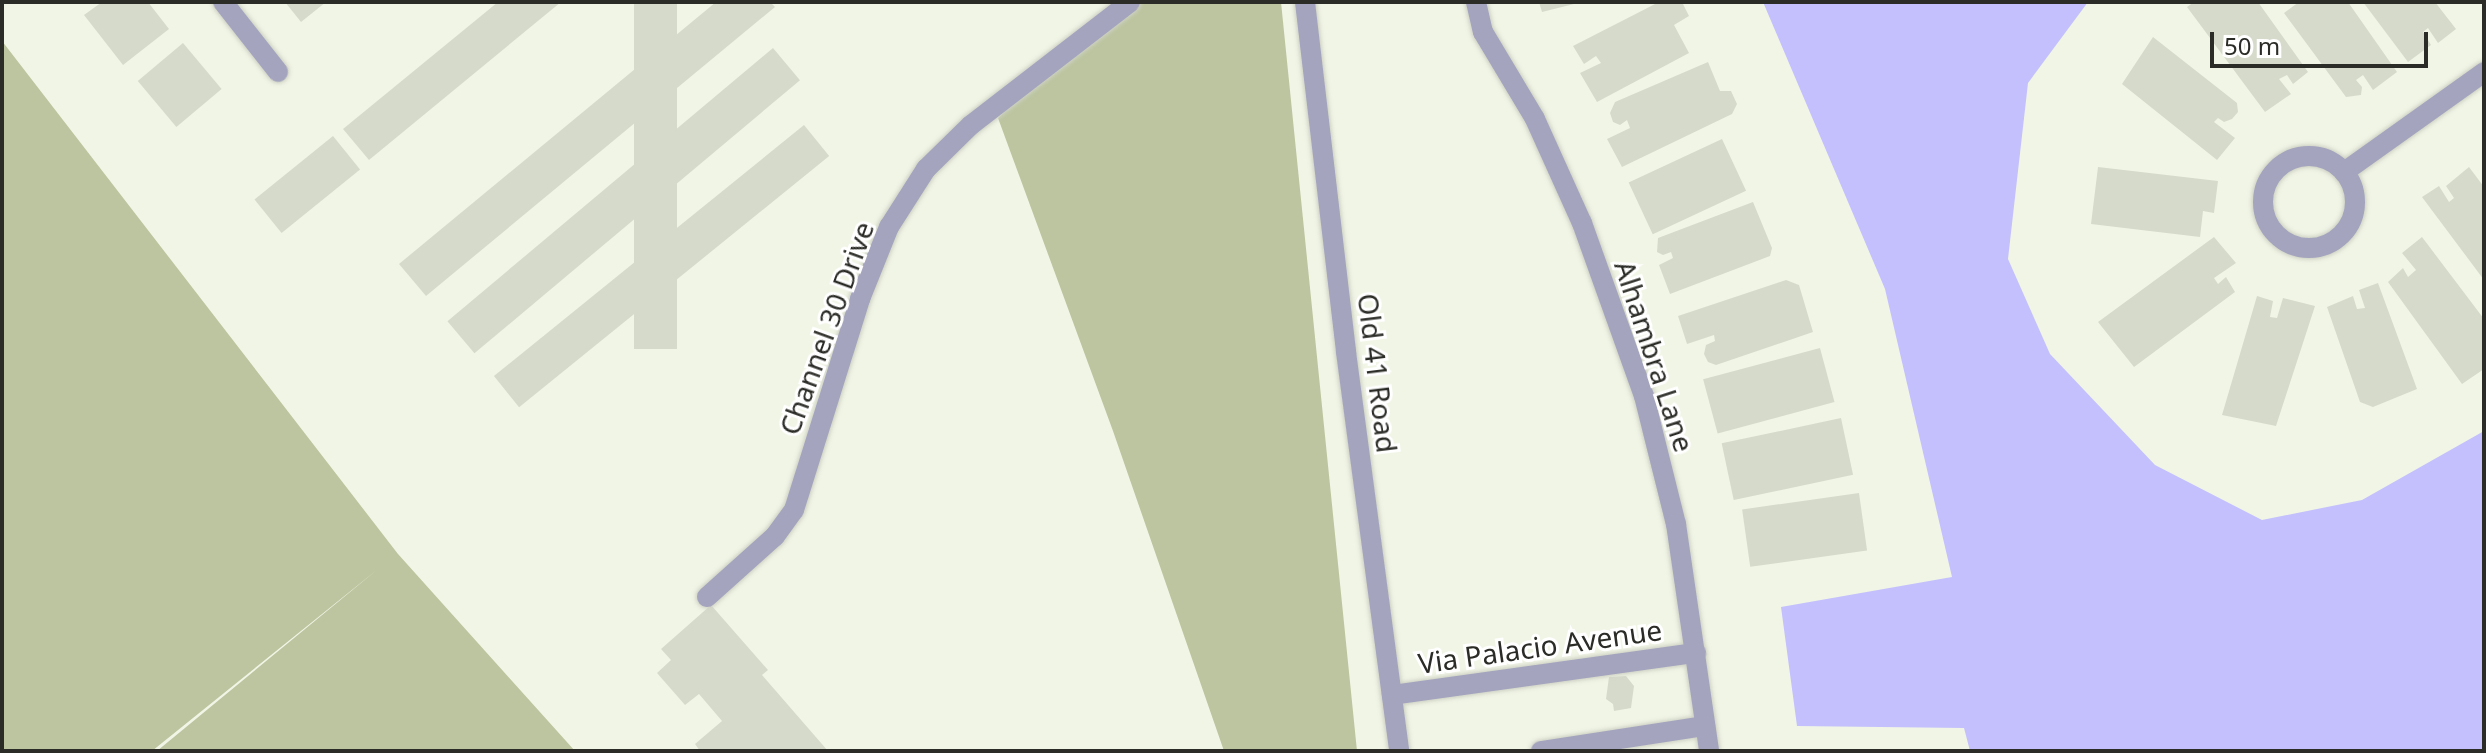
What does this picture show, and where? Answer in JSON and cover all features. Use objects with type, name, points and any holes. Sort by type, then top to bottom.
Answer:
[{"type":"street","points":[[223,2],[278,72]]},
{"type":"street","name":"Channel 30 Drive","points":[[707,597],[775,536],[794,510],[860,299],[889,227],[926,169],[971,125],[1130,2]]},
{"type":"street","name":"Old 41 Road","points":[[1305,2],[1346,352],[1399,751]]},
{"type":"street","name":"Alhambra Lane","points":[[1476,2],[1483,32],[1535,119],[1582,223],[1644,396],[1676,524],[1709,751]]},
{"type":"street","points":[[2344,172],[2484,72]]},
{"type":"street","points":[[2312,156],[2327,159],[2344,172],[2355,198],[2353,214],[2346,229],[2333,241],[2302,248],[2276,234],[2267,221],[2264,198],[2272,175],[2281,165],[2296,158],[2312,156]]},
{"type":"street","name":"Via Palacio Avenue","points":[[1392,695],[1696,653]]},
{"type":"street","points":[[1541,751],[1705,726]]},
{"type":"green space","points":[[1121,2],[1281,2],[1357,751],[1224,751],[1113,431],[998,118],[1072,41]]},
{"type":"green space","points":[[2,41],[398,554],[575,751],[157,751],[378,569],[152,751],[2,751]]},
{"type":"water","points":[[1763,2],[2088,2],[2028,83],[2008,259],[2050,354],[2155,465],[2262,520],[2362,500],[2484,431],[2484,751],[1970,751],[1964,728],[1797,726],[1781,607],[1952,577],[1885,289]]},
{"type":"building","points":[[102,2],[148,2],[169,29],[123,65],[84,15]]},
{"type":"building","points":[[285,2],[326,2],[301,22]]},
{"type":"building","points":[[498,2],[561,2],[369,160],[343,129]]},
{"type":"building","points":[[634,2],[677,2],[677,349],[634,349]]},
{"type":"building","points":[[716,2],[770,2],[775,7],[426,296],[399,264]]},
{"type":"building","points":[[1539,2],[1578,2],[1578,3],[1542,12]]},
{"type":"building","points":[[1659,2],[1682,2],[1689,16],[1674,25],[1689,53],[1597,102],[1580,73],[1601,63],[1596,56],[1584,64],[1573,46]]},
{"type":"building","points":[[2194,2],[2258,2],[2308,72],[2293,84],[2287,75],[2279,79],[2291,94],[2265,112],[2187,7]]},
{"type":"building","points":[[2299,2],[2348,2],[2397,72],[2373,90],[2363,75],[2356,80],[2362,87],[2361,95],[2346,97],[2284,13]]},
{"type":"building","points":[[2363,2],[2435,2],[2456,29],[2438,43],[2428,28],[2423,32],[2431,45],[2408,62]]},
{"type":"building","points":[[2153,37],[2237,103],[2238,112],[2232,119],[2224,122],[2218,118],[2214,122],[2235,138],[2217,160],[2122,84]]},
{"type":"building","points":[[183,43],[222,89],[176,127],[138,81]]},
{"type":"building","points":[[773,48],[800,80],[474,353],[447,321]]},
{"type":"building","points":[[1708,62],[1720,91],[1731,91],[1737,104],[1732,114],[1622,167],[1607,139],[1630,128],[1627,120],[1620,125],[1613,122],[1610,113],[1615,102]]},
{"type":"building","points":[[804,125],[829,156],[519,407],[494,376]]},
{"type":"building","points":[[333,136],[360,169],[282,233],[255,200]]},
{"type":"building","points":[[1722,139],[1746,191],[1653,234],[1629,183]]},
{"type":"building","points":[[2098,167],[2218,181],[2214,213],[2203,211],[2200,237],[2091,224]]},
{"type":"building","points":[[2469,167],[2484,187],[2484,280],[2422,197],[2439,186],[2449,202],[2454,198],[2446,186]]},
{"type":"building","points":[[1753,202],[1772,248],[1770,256],[1670,294],[1659,265],[1673,258],[1671,252],[1663,255],[1657,252],[1658,238]]},
{"type":"building","points":[[2214,237],[2236,263],[2214,278],[2218,284],[2226,277],[2235,292],[2134,367],[2098,322]]},
{"type":"building","points":[[2422,237],[2484,319],[2484,369],[2462,384],[2388,282],[2403,268],[2408,277],[2416,270],[2402,253]]},
{"type":"building","points":[[1786,280],[1799,285],[1813,332],[1716,365],[1708,362],[1704,354],[1706,345],[1715,341],[1714,335],[1687,344],[1678,316]]},
{"type":"building","points":[[2378,283],[2417,389],[2373,407],[2360,402],[2327,307],[2353,296],[2357,309],[2365,308],[2359,290]]},
{"type":"building","points":[[2257,296],[2273,301],[2270,317],[2277,318],[2283,298],[2315,306],[2276,426],[2222,415]]},
{"type":"building","points":[[1820,348],[1834,402],[1718,433],[1703,379]]},
{"type":"building","points":[[1841,418],[1853,475],[1734,500],[1722,443]]},
{"type":"building","points":[[1859,493],[1867,550],[1750,567],[1742,509]]},
{"type":"building","points":[[711,605],[768,670],[762,675],[828,751],[700,751],[695,744],[722,721],[699,694],[685,705],[657,673],[671,660],[661,649]]},
{"type":"building","points":[[1626,676],[1634,686],[1631,708],[1614,711],[1613,704],[1606,699],[1609,677]]}]
